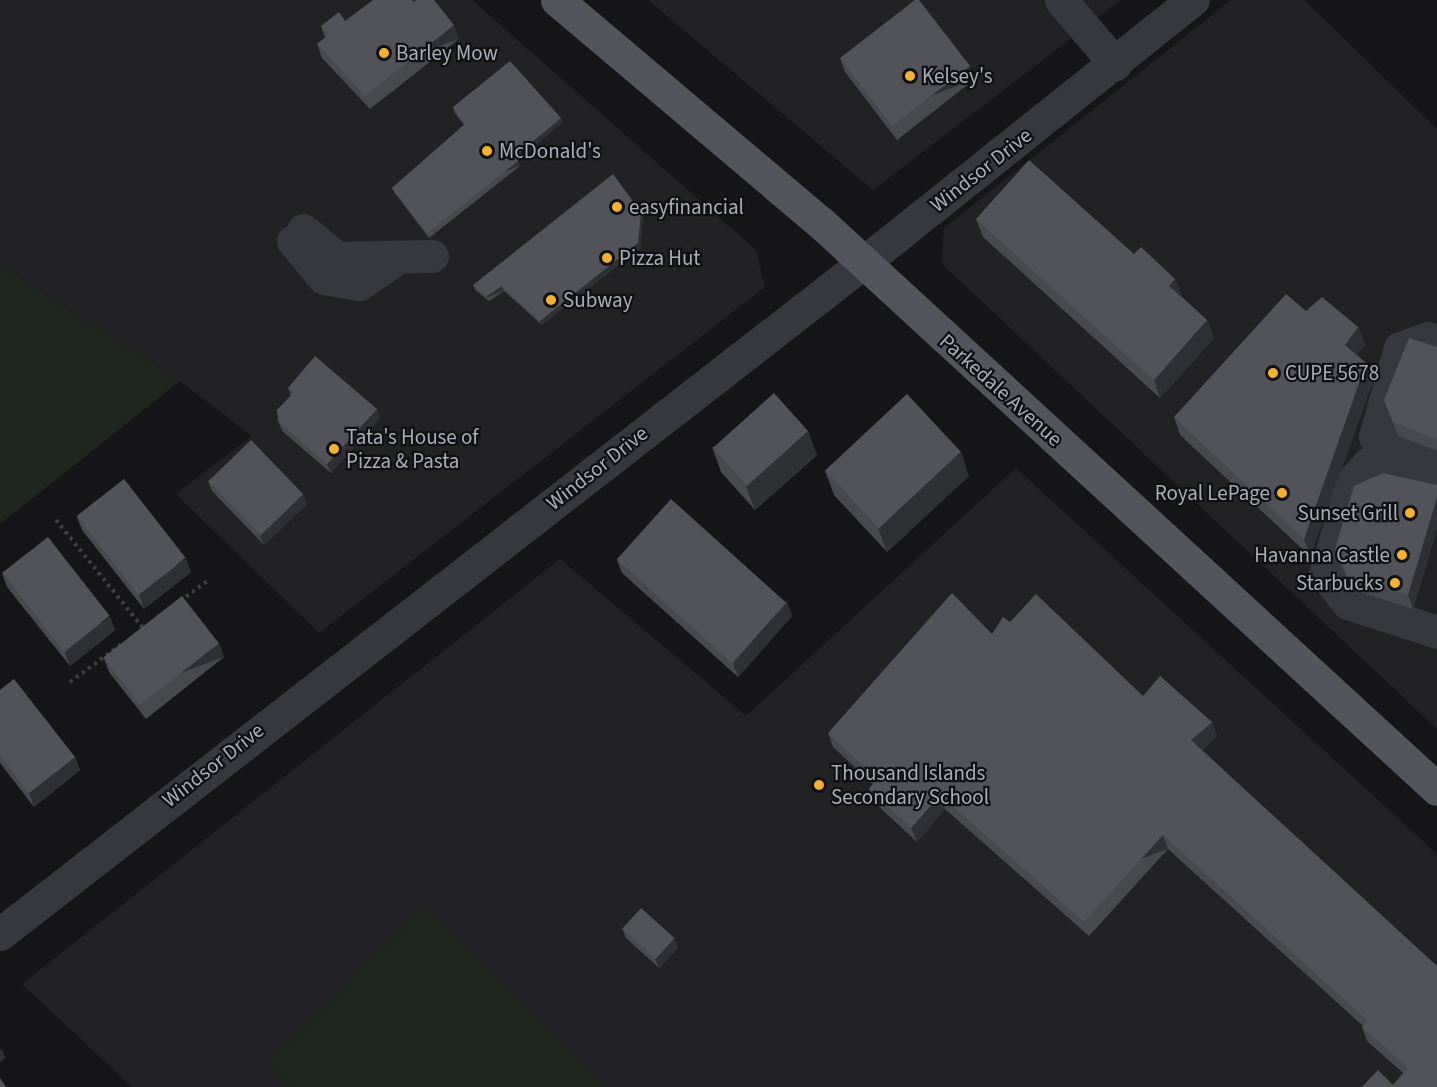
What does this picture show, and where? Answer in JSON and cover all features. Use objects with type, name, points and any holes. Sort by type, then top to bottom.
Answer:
[{"type":"main road","name":"Parkedale Avenue","points":[[557,0],[864,263],[1437,789]]},
{"type":"street","points":[[1061,0],[1115,64]]},
{"type":"street","name":"Windsor Drive","points":[[0,934],[864,263],[1193,0]]},
{"type":"street","points":[[298,235],[324,278],[359,284],[399,257],[432,256]]},
{"type":"street","points":[[1428,338],[1400,348],[1375,437],[1437,458]]},
{"type":"street","points":[[1437,485],[1369,463],[1353,481],[1325,574],[1348,603],[1437,632]]},
{"type":"path","points":[[56,520],[143,628]]},
{"type":"path","points":[[171,607],[209,580]]},
{"type":"path","points":[[70,682],[153,621]]},
{"type":"shaded area","points":[[0,0],[472,0],[756,250],[765,287],[319,633],[176,494],[252,436],[180,381],[0,265]]},
{"type":"shaded area","points":[[648,0],[1121,0],[873,190]]},
{"type":"shaded area","points":[[1231,0],[1304,0],[1437,129],[1437,729],[941,263],[944,228]]},
{"type":"shaded area","points":[[0,265],[180,381],[0,524]]},
{"type":"shaded area","name":"Thousand Islands Secondary School","points":[[1016,468],[1437,854],[1437,1087],[132,1087],[22,984],[560,559],[746,716]]},
{"type":"shaded area","points":[[424,907],[604,1087],[293,1087],[269,1063]]},
{"type":"building","name":"Barley Mow","points":[[373,0],[412,0],[414,2],[434,0],[454,25],[365,96],[317,44],[328,35],[321,26],[339,12],[345,21]]},
{"type":"building","name":"Kelsey's","points":[[915,0],[919,0],[970,66],[892,126],[840,58]]},
{"type":"building","name":"McDonald's","points":[[510,61],[561,118],[515,156],[518,161],[427,233],[392,188],[465,124],[453,107]]},
{"type":"building","points":[[1029,160],[1134,254],[1141,247],[1175,279],[1169,286],[1207,320],[1154,380],[976,219]]},
{"type":"building","points":[[613,174],[641,212],[638,243],[540,321],[502,286],[487,296],[473,285]]},
{"type":"building","points":[[1286,294],[1306,311],[1322,297],[1358,327],[1345,345],[1366,363],[1304,539],[1174,417]]},
{"type":"building","points":[[1409,338],[1437,347],[1437,439],[1393,422],[1384,400]]},
{"type":"building","points":[[315,356],[377,409],[327,464],[278,421],[277,410],[294,392],[288,388]]},
{"type":"building","points":[[774,393],[808,431],[747,486],[713,448]]},
{"type":"building","points":[[907,394],[961,452],[879,528],[825,470]]},
{"type":"building","points":[[251,440],[303,494],[261,535],[209,481]]},
{"type":"building","points":[[1383,473],[1437,485],[1437,497],[1408,595],[1348,576],[1335,549],[1354,486]]},
{"type":"building","points":[[124,479],[186,558],[138,595],[77,516]]},
{"type":"building","points":[[671,499],[786,603],[732,663],[617,559]]},
{"type":"building","points":[[48,537],[110,616],[64,652],[2,573]]},
{"type":"building","points":[[952,593],[992,634],[1003,617],[1010,622],[1036,594],[1143,696],[1160,676],[1212,722],[1191,740],[1437,966],[1437,1087],[1362,1087],[1378,1070],[1393,1085],[1408,1068],[1362,1027],[1368,1021],[1163,835],[1084,922],[940,795],[911,828],[869,789],[877,779],[828,733]]},
{"type":"building","points":[[182,596],[219,643],[140,705],[103,658]]},
{"type":"building","points":[[14,679],[75,757],[29,793],[0,756],[0,690]]},
{"type":"building","points":[[641,908],[674,938],[656,959],[622,929]]},
{"type":"building","points":[[0,1078],[6,1087],[0,1087]]},
{"type":"place","name":"Barley Mow","points":[[384,53]]},
{"type":"place","name":"Kelsey's","points":[[910,76]]},
{"type":"place","name":"McDonald's","points":[[487,151]]},
{"type":"place","name":"easyfinancial","points":[[617,207]]},
{"type":"place","name":"Pizza Hut","points":[[607,258]]},
{"type":"place","name":"Subway","points":[[551,300]]},
{"type":"place","name":"CUPE 5678","points":[[1273,373]]},
{"type":"place","name":"Tata's House of Pizza & Pasta","points":[[334,449]]},
{"type":"place","name":"Royal LePage","points":[[1282,493]]},
{"type":"place","name":"Sunset Grill","points":[[1410,513]]},
{"type":"place","name":"Havanna Castle","points":[[1402,555]]},
{"type":"place","name":"Starbucks","points":[[1395,583]]},
{"type":"place","name":"Thousand Islands Secondary School","points":[[819,785]]}]
